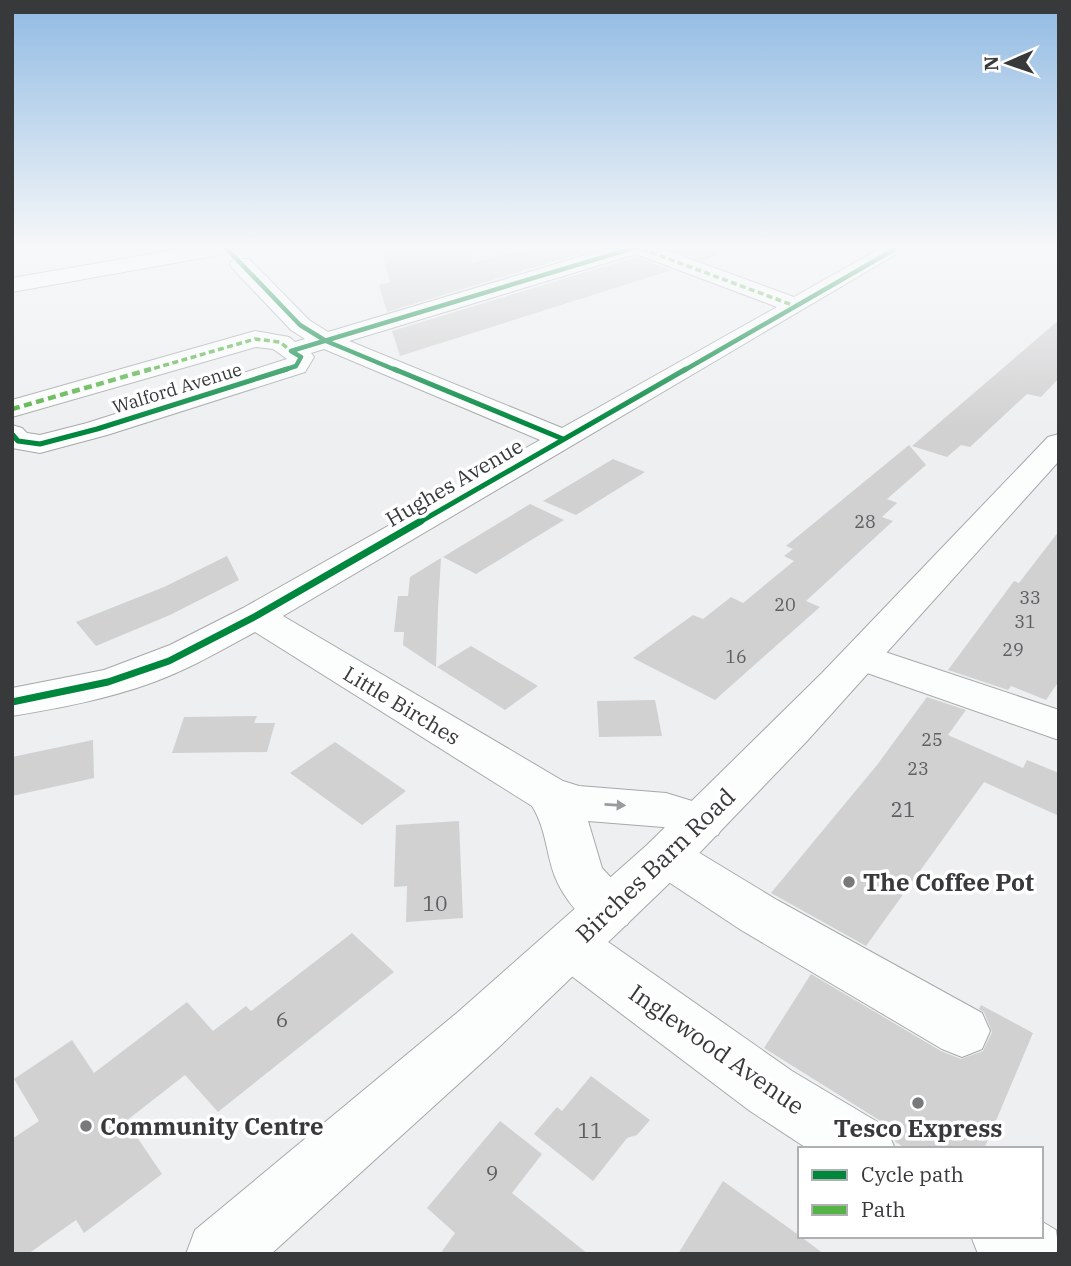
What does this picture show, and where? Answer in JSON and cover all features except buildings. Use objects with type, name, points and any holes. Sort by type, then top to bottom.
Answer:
[{"type":"street","points":[[282,308],[300,326],[326,341],[563,439]]},
{"type":"street","points":[[292,351],[435,308]]},
{"type":"street","name":"Hughes Avenue","points":[[12,702],[98,685],[141,672],[256,616],[791,308]]},
{"type":"street","name":"Walford Avenue","points":[[12,409],[255,339],[280,342],[301,357],[296,366],[97,429],[40,444],[19,440],[12,434]]},
{"type":"street","name":"Birches Barn Road","points":[[219,1254],[266,1217],[591,928],[684,839],[861,657],[1059,443]]},
{"type":"street","name":"Little Birches","points":[[256,616],[548,794],[579,803],[666,810],[684,839],[759,915],[962,1031]]},
{"type":"street","points":[[861,657],[1059,725]]},
{"type":"street","name":"Little Birches","points":[[548,794],[564,819],[591,928]]},
{"type":"street","name":"Inglewood Avenue","points":[[591,928],[771,1091],[861,1147]]},
{"type":"street","points":[[1007,1238],[1032,1254]]},
{"type":"marked path","points":[[12,409],[255,339],[280,342],[291,351]]},
{"type":"cycle path","points":[[284,308],[300,325],[326,341],[563,439]]},
{"type":"cycle path","points":[[12,434],[18,441],[40,444],[97,429],[296,366],[301,357],[291,351],[434,308]]},
{"type":"cycle path","points":[[12,702],[124,678],[198,647],[792,308]]},
{"type":"place","name":"The Coffee Pot","points":[[849,882]]},
{"type":"place","name":"Tesco Express","points":[[918,1103]]},
{"type":"place","name":"Community Centre","points":[[86,1126]]}]
